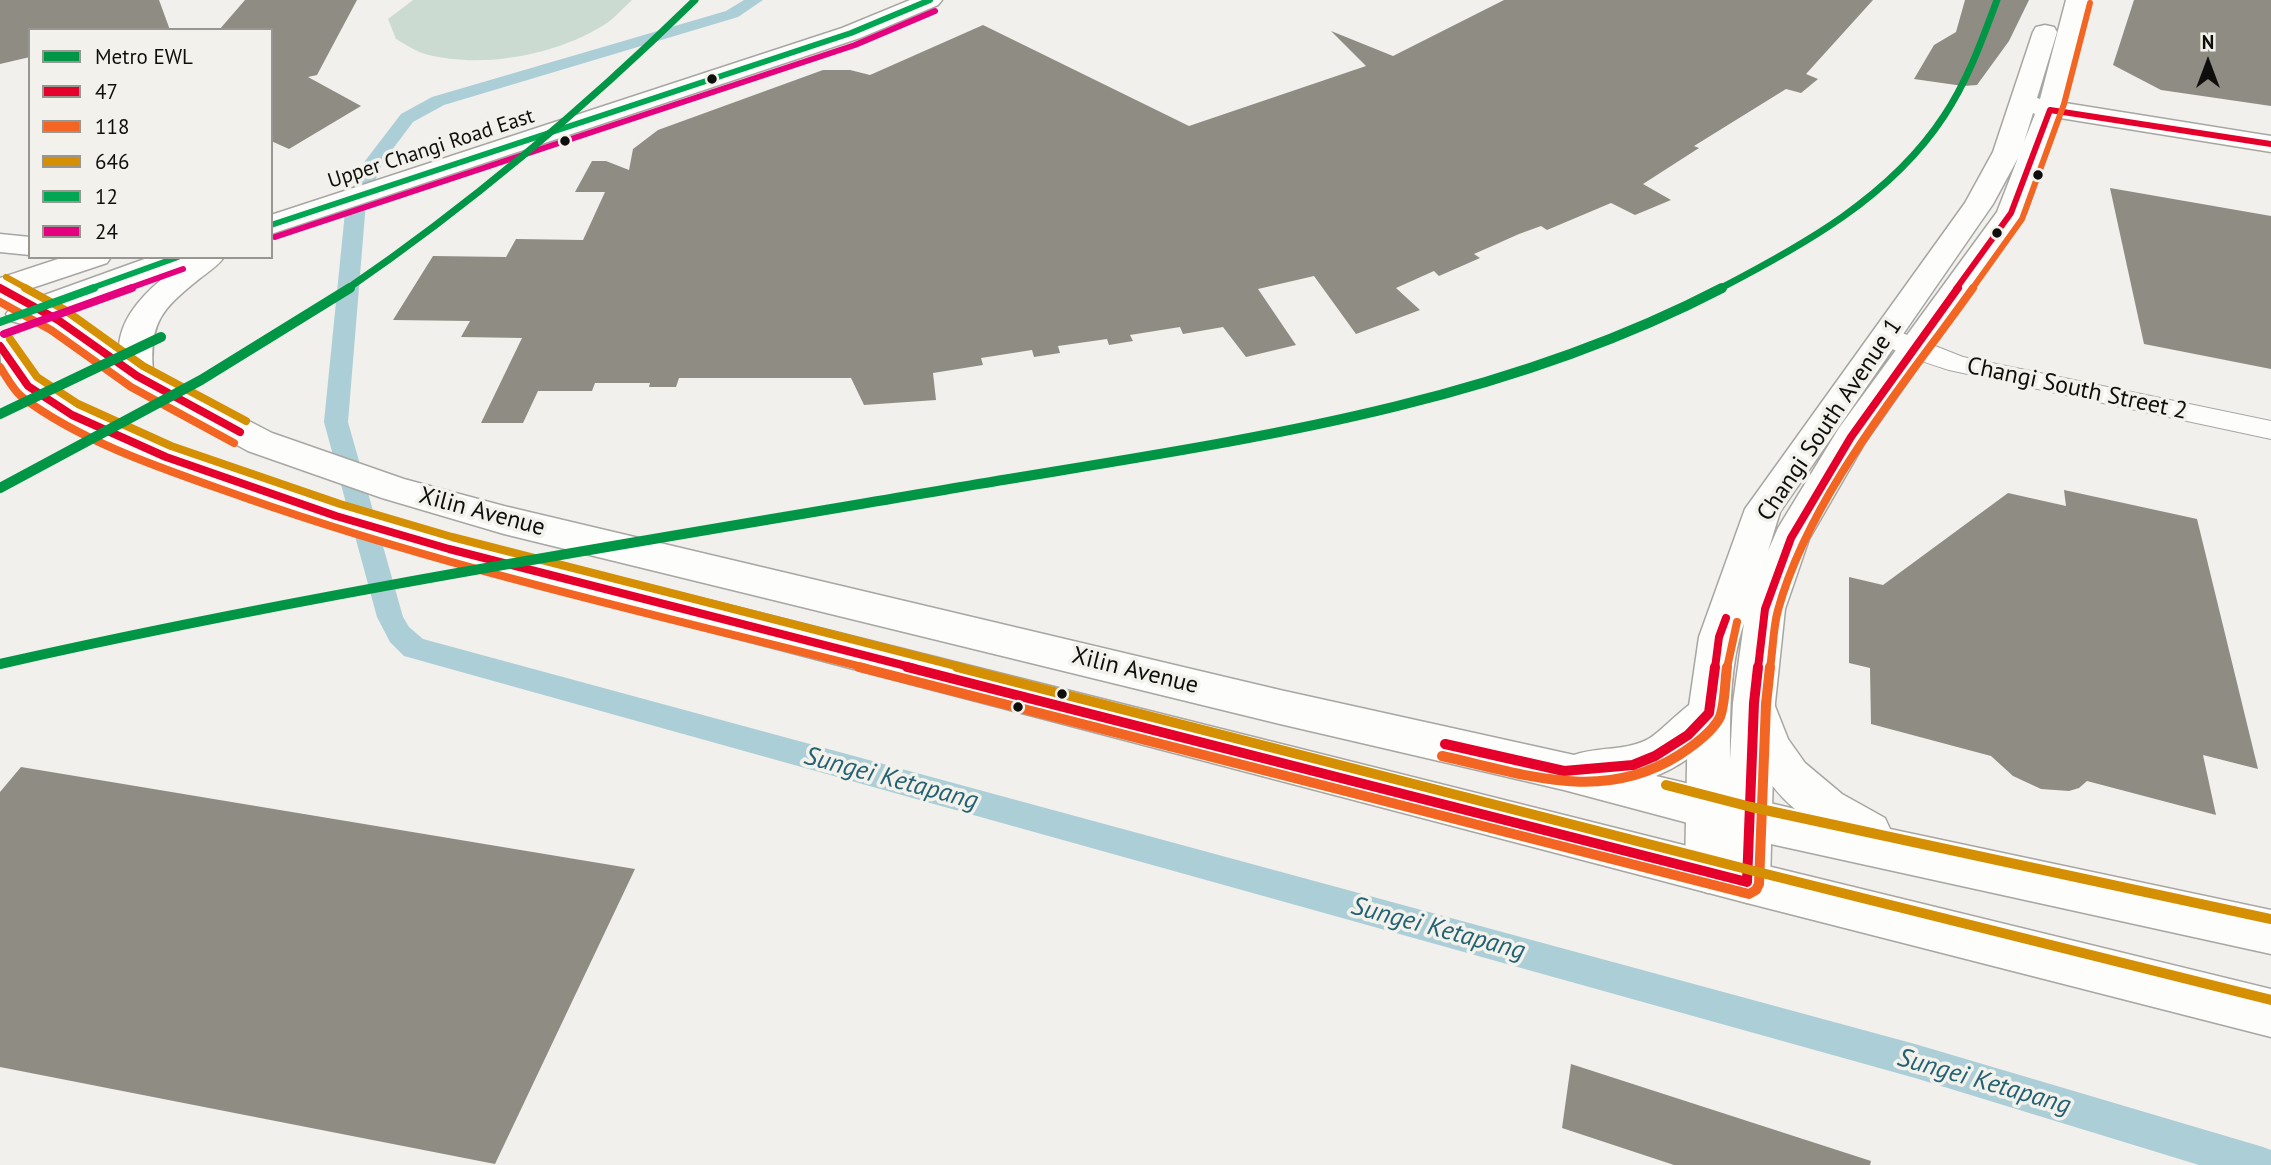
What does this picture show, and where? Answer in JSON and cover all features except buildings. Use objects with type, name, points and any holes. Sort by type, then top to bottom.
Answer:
[{"type":"main road","name":"Upper Changi Road East","points":[[273,224],[412,156],[819,20],[869,0]]},
{"type":"main road","name":"Upper Changi Road East","points":[[273,202],[391,185],[851,33],[930,0]]},
{"type":"main road","name":"Changi South Avenue 1","points":[[1728,814],[1754,703],[1765,610],[1791,538],[1850,437],[2007,152],[2055,0]]},
{"type":"main road","name":"Changi South Avenue 1","points":[[1728,877],[1728,814],[1709,713],[1719,637],[1763,509],[2011,213],[2052,105],[2078,0]]},
{"type":"main road","points":[[2060,71],[2083,95],[2095,102],[2127,112]]},
{"type":"main road","points":[[2024,99],[2271,144]]},
{"type":"main road","points":[[2052,105],[2127,112],[2271,134]]},
{"type":"main road","points":[[0,243],[28,246]]},
{"type":"main road","points":[[0,288],[90,259]]},
{"type":"main road","points":[[0,321],[174,259]]},
{"type":"main road","points":[[137,376],[136,337],[146,314],[170,288],[206,259]]},
{"type":"main road","name":"Xilin Avenue","points":[[0,288],[58,320],[137,376],[260,442],[395,489],[504,520],[1267,704],[1563,771],[1728,814],[2271,932]]},
{"type":"main road","name":"Xilin Avenue","points":[[0,346],[14,382],[72,415],[166,457],[337,516],[449,549],[1728,877],[2271,1013]]},
{"type":"main road","points":[[1754,703],[1771,749],[1789,776],[1821,805],[1902,850]]},
{"type":"main road","points":[[1563,771],[1633,765],[1656,756],[1688,735],[1709,713]]},
{"type":"street","name":"Changi South Street 2","points":[[1901,342],[1958,364],[2271,430]]},
{"type":"shaded area","points":[[413,0],[632,0],[604,25],[563,45],[517,57],[470,60],[425,54],[396,39],[388,19]]},
{"type":"waterway","name":"Sungei Ketapang","points":[[755,0],[732,14],[438,101],[407,118],[374,161],[356,202],[336,422],[390,617],[399,634],[414,648],[1915,1061],[2263,1165]]},
{"type":"metro line","name":"EWL","points":[[0,488],[201,380],[298,321],[393,258],[528,151],[695,0]]},
{"type":"metro line","name":"EWL","points":[[0,664],[132,634],[354,591],[1292,431],[1446,394],[1560,360],[1638,329],[1739,279],[1807,240],[1874,192],[1915,154],[1944,117],[1970,69],[1997,0]]},
{"type":"metro line","name":"EWL","points":[[0,414],[161,337]]},
{"type":"transit line","name":"12","points":[[273,224],[851,33],[930,0]]},
{"type":"transit line","name":"118","points":[[0,367],[19,395],[65,425],[161,468],[332,528],[446,561],[1749,894],[1756,890],[1759,884],[1766,704],[1777,612],[1802,543],[1861,444],[2022,219],[2064,104],[2090,3]]},
{"type":"transit line","name":"24","points":[[275,237],[855,45],[935,11]]},
{"type":"transit line","name":"47","points":[[0,346],[28,386],[72,415],[166,457],[336,516],[449,549],[1747,882],[1754,703],[1765,609],[1791,538],[1851,437],[2011,213],[2050,110],[2271,144]]},
{"type":"transit line","name":"12","points":[[0,322],[173,259]]},
{"type":"transit line","name":"24","points":[[4,334],[183,269]]},
{"type":"transit line","name":"646","points":[[6,277],[65,310],[143,366],[246,421]]},
{"type":"transit line","name":"47","points":[[0,288],[58,320],[137,376],[240,432]]},
{"type":"transit line","name":"118","points":[[0,302],[51,330],[131,387],[234,443]]},
{"type":"transit line","name":"646","points":[[10,339],[37,377],[78,404],[171,446],[340,504],[452,537],[1750,870],[2271,1000]]},
{"type":"transit line","name":"47","points":[[1445,744],[1564,771],[1633,765],[1655,756],[1688,735],[1709,713],[1719,637],[1726,618]]},
{"type":"transit line","name":"118","points":[[1442,756],[1564,783],[1635,777],[1660,767],[1696,744],[1720,718],[1731,640],[1737,622]]},
{"type":"transit line","name":"646","points":[[1666,785],[1751,807],[2271,919]]}]
